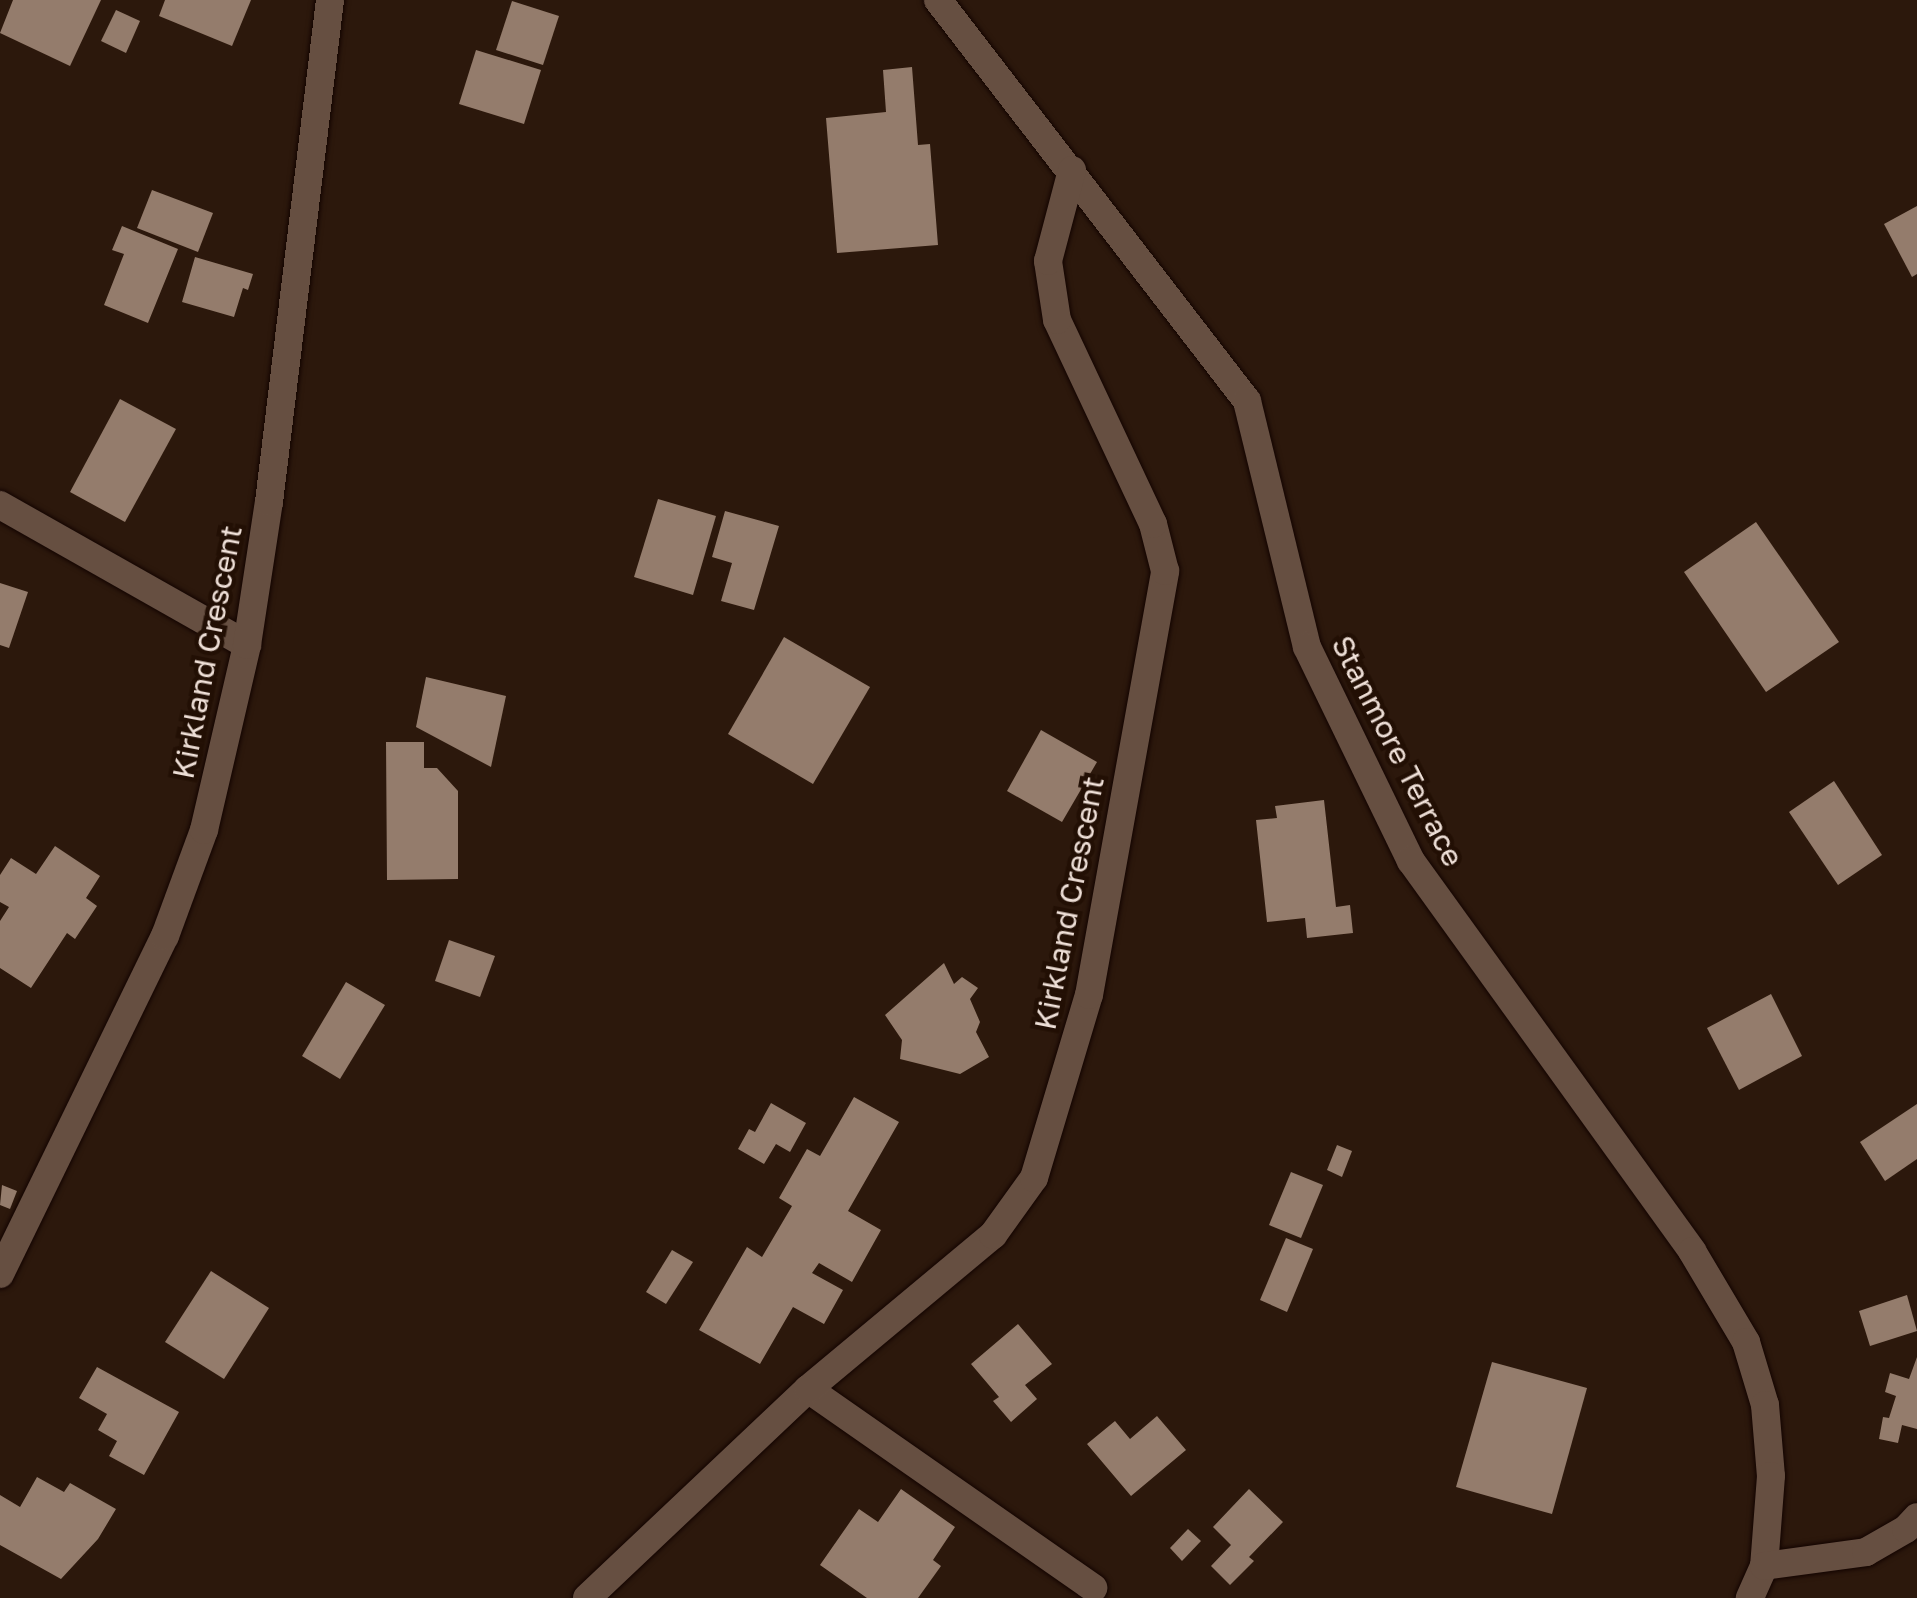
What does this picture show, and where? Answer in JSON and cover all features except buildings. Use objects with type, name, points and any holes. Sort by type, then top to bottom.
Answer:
[{"type":"street","name":"Kirkland Crescent","points":[[3,1262],[165,936],[204,830],[247,645],[270,502],[330,0]]},
{"type":"street","name":"Stanmore Terrace","points":[[938,0],[1247,401],[1307,647],[1411,861],[1692,1251],[1746,1342],[1766,1405],[1771,1476],[1764,1566],[1750,1598]]},
{"type":"street","name":"Kirkland Crescent","points":[[588,1598],[808,1388],[993,1235],[1034,1178],[1090,996],[1165,571],[1153,524],[1057,320],[1048,260],[1072,170]]},
{"type":"street","points":[[0,504],[247,645]]},
{"type":"street","points":[[808,1388],[1093,1588]]},
{"type":"street","points":[[1764,1566],[1866,1552],[1906,1529],[1917,1517]]}]
